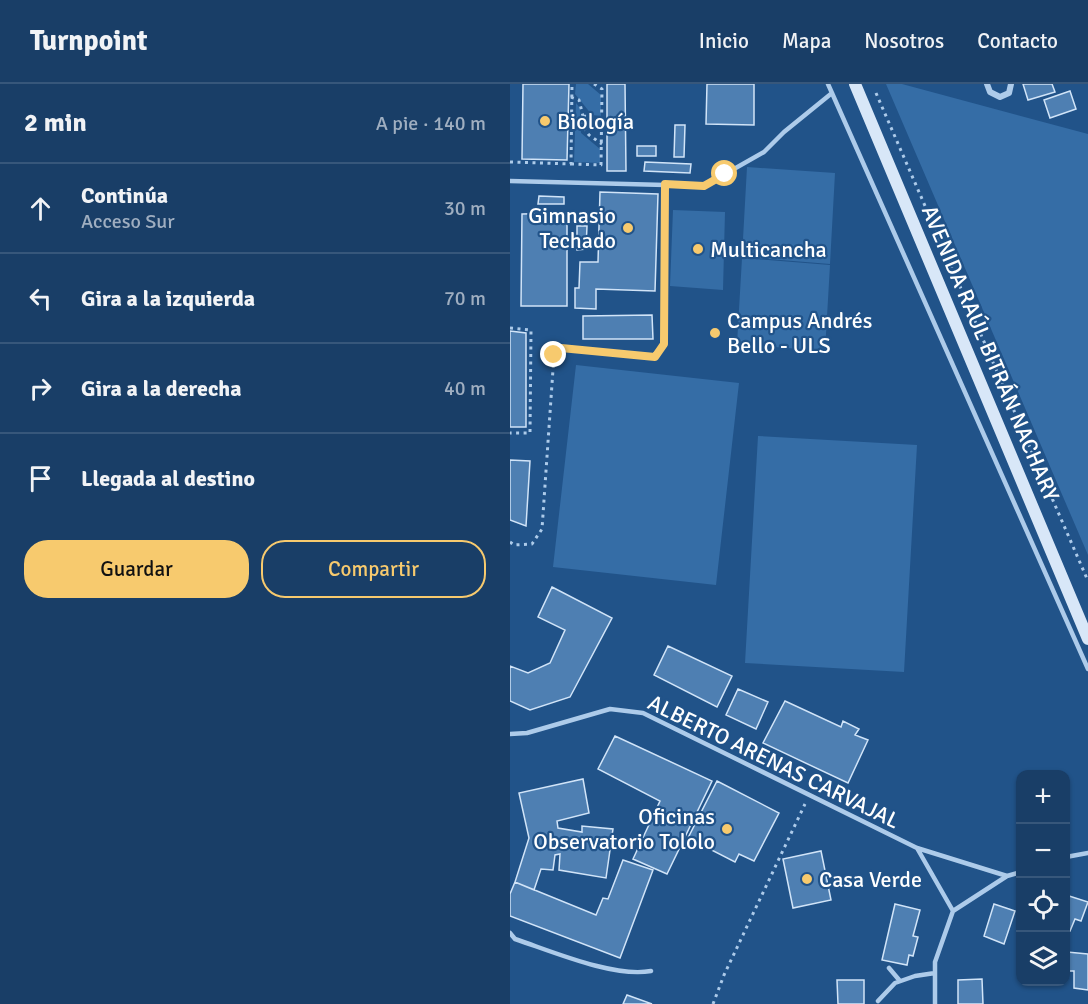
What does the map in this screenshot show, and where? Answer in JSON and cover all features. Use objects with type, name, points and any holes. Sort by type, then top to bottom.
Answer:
[{"type":"main road","name":"AVENIDA RAÚL BITRÁN NACHARY","points":[[855,84],[1088,639]]},
{"type":"street","points":[[987,84],[990,92],[1000,97],[1009,93],[1011,84]]},
{"type":"lane","points":[[828,84],[1088,669]]},
{"type":"lane","points":[[510,181],[704,186],[764,152],[784,132],[832,93]]},
{"type":"lane","name":"ALBERTO ARENAS CARVAJAL","points":[[510,734],[527,733],[610,709],[643,713],[917,848],[1007,876]]},
{"type":"lane","name":"ALBERTO ARENAS CARVAJAL","points":[[917,848],[953,911]]},
{"type":"lane","points":[[1070,856],[1088,853]]},
{"type":"lane","points":[[934,1004],[935,962],[953,911],[1007,876],[1016,873]]},
{"type":"lane","points":[[510,933],[515,939],[571,958],[623,972],[651,971]]},
{"type":"lane","points":[[889,968],[900,981]]},
{"type":"lane","points":[[878,1001],[895,983],[915,976],[935,973]]},
{"type":"path","points":[[571,164],[572,84]]},
{"type":"path","points":[[510,162],[601,165],[602,89],[594,84]]},
{"type":"path","points":[[872,84],[1088,581]]},
{"type":"path","points":[[572,97],[579,100],[584,116],[582,126],[589,135],[602,144]]},
{"type":"path","points":[[584,116],[602,118]]},
{"type":"path","points":[[510,542],[514,545],[532,544],[542,529],[554,355],[561,348],[655,357],[664,344],[665,184]]},
{"type":"path","points":[[510,328],[531,330],[530,434],[510,433]]},
{"type":"path","points":[[713,1004],[724,975],[809,795]]},
{"type":"shaded area","points":[[576,84],[588,84],[601,95],[601,116],[592,115],[575,94]]},
{"type":"shaded area","points":[[886,84],[902,84],[1088,134],[1088,555]]},
{"type":"shaded area","points":[[576,103],[580,108],[581,133],[600,149],[600,163],[574,162]]},
{"type":"shaded area","points":[[747,167],[835,173],[830,264],[742,257]]},
{"type":"shaded area","name":"Multicancha","points":[[673,210],[725,212],[723,290],[670,286]]},
{"type":"shaded area","points":[[742,258],[830,265],[825,351],[737,344]]},
{"type":"shaded area","points":[[576,365],[739,383],[716,585],[553,567]]},
{"type":"shaded area","points":[[758,436],[917,445],[904,672],[745,663]]},
{"type":"building","name":"Biología","points":[[523,84],[569,84],[567,160],[522,159]]},
{"type":"building","points":[[607,84],[625,84],[626,171],[607,171]]},
{"type":"building","points":[[707,84],[754,84],[754,125],[706,124]]},
{"type":"building","points":[[1023,84],[1052,84],[1055,92],[1028,100]]},
{"type":"building","points":[[1070,91],[1076,109],[1050,118],[1044,100]]},
{"type":"building","points":[[675,125],[685,125],[684,157],[674,157]]},
{"type":"building","points":[[637,146],[656,146],[656,156],[637,156]]},
{"type":"building","points":[[645,162],[691,164],[690,173],[644,171]]},
{"type":"building","name":"Gimnasio Techado","points":[[600,192],[658,194],[655,291],[596,289],[596,309],[575,308],[575,288],[579,288],[580,262],[598,262]]},
{"type":"building","points":[[539,196],[564,197],[564,204],[538,204]]},
{"type":"building","points":[[567,213],[567,306],[521,306],[522,214]]},
{"type":"building","points":[[577,226],[587,226],[586,249],[577,250]]},
{"type":"building","points":[[652,315],[653,339],[583,339],[583,316]]},
{"type":"building","points":[[510,331],[526,333],[526,427],[510,427]]},
{"type":"building","points":[[510,460],[530,461],[526,526],[510,520]]},
{"type":"building","points":[[552,587],[612,618],[570,697],[530,710],[510,701],[510,666],[528,673],[550,663],[565,630],[538,617]]},
{"type":"building","points":[[668,646],[732,676],[717,707],[654,675]]},
{"type":"building","points":[[738,689],[768,702],[756,729],[726,715]]},
{"type":"building","points":[[785,701],[841,727],[843,721],[859,729],[855,735],[868,740],[848,783],[763,743]]},
{"type":"building","points":[[615,736],[712,781],[667,874],[633,859],[660,801],[598,769]]},
{"type":"building","points":[[583,779],[589,813],[557,821],[558,828],[582,832],[582,826],[613,829],[606,878],[559,870],[560,854],[555,855],[553,870],[541,869],[534,890],[515,882],[529,838],[519,793]]},
{"type":"building","points":[[717,781],[779,813],[754,861],[739,854],[735,862],[688,838]]},
{"type":"building","name":"Casa Verde","points":[[821,851],[831,900],[793,908],[783,859]]},
{"type":"building","points":[[623,860],[653,870],[620,958],[510,916],[510,894],[515,882],[596,915],[603,898],[608,899]]},
{"type":"building","points":[[1070,896],[1088,902],[1081,921],[1075,919],[1070,931]]},
{"type":"building","points":[[895,904],[920,910],[913,936],[918,937],[913,956],[909,955],[907,965],[882,960]]},
{"type":"building","points":[[994,904],[1015,911],[1004,944],[984,936]]},
{"type":"building","points":[[1070,952],[1088,954],[1088,990],[1074,988],[1074,971],[1070,971]]},
{"type":"building","points":[[982,979],[983,1004],[958,1004],[958,980]]},
{"type":"building","points":[[837,980],[864,980],[864,1004],[838,1004]]},
{"type":"building","points":[[627,995],[652,1004],[623,1004]]},
{"type":"place","name":"Biología","points":[[545,121]]},
{"type":"place","name":"Gimnasio Techado","points":[[628,228]]},
{"type":"place","name":"Multicancha","points":[[698,249]]},
{"type":"place","name":"Campus Andrés Bello - ULS","points":[[715,333]]},
{"type":"place","name":"Oficinas Observatorio Tololo","points":[[727,829]]},
{"type":"place","name":"Casa Verde","points":[[807,879]]},
{"type":"route","points":[[554,355],[561,348],[655,357],[664,344],[665,184],[704,186],[725,174]]}]
